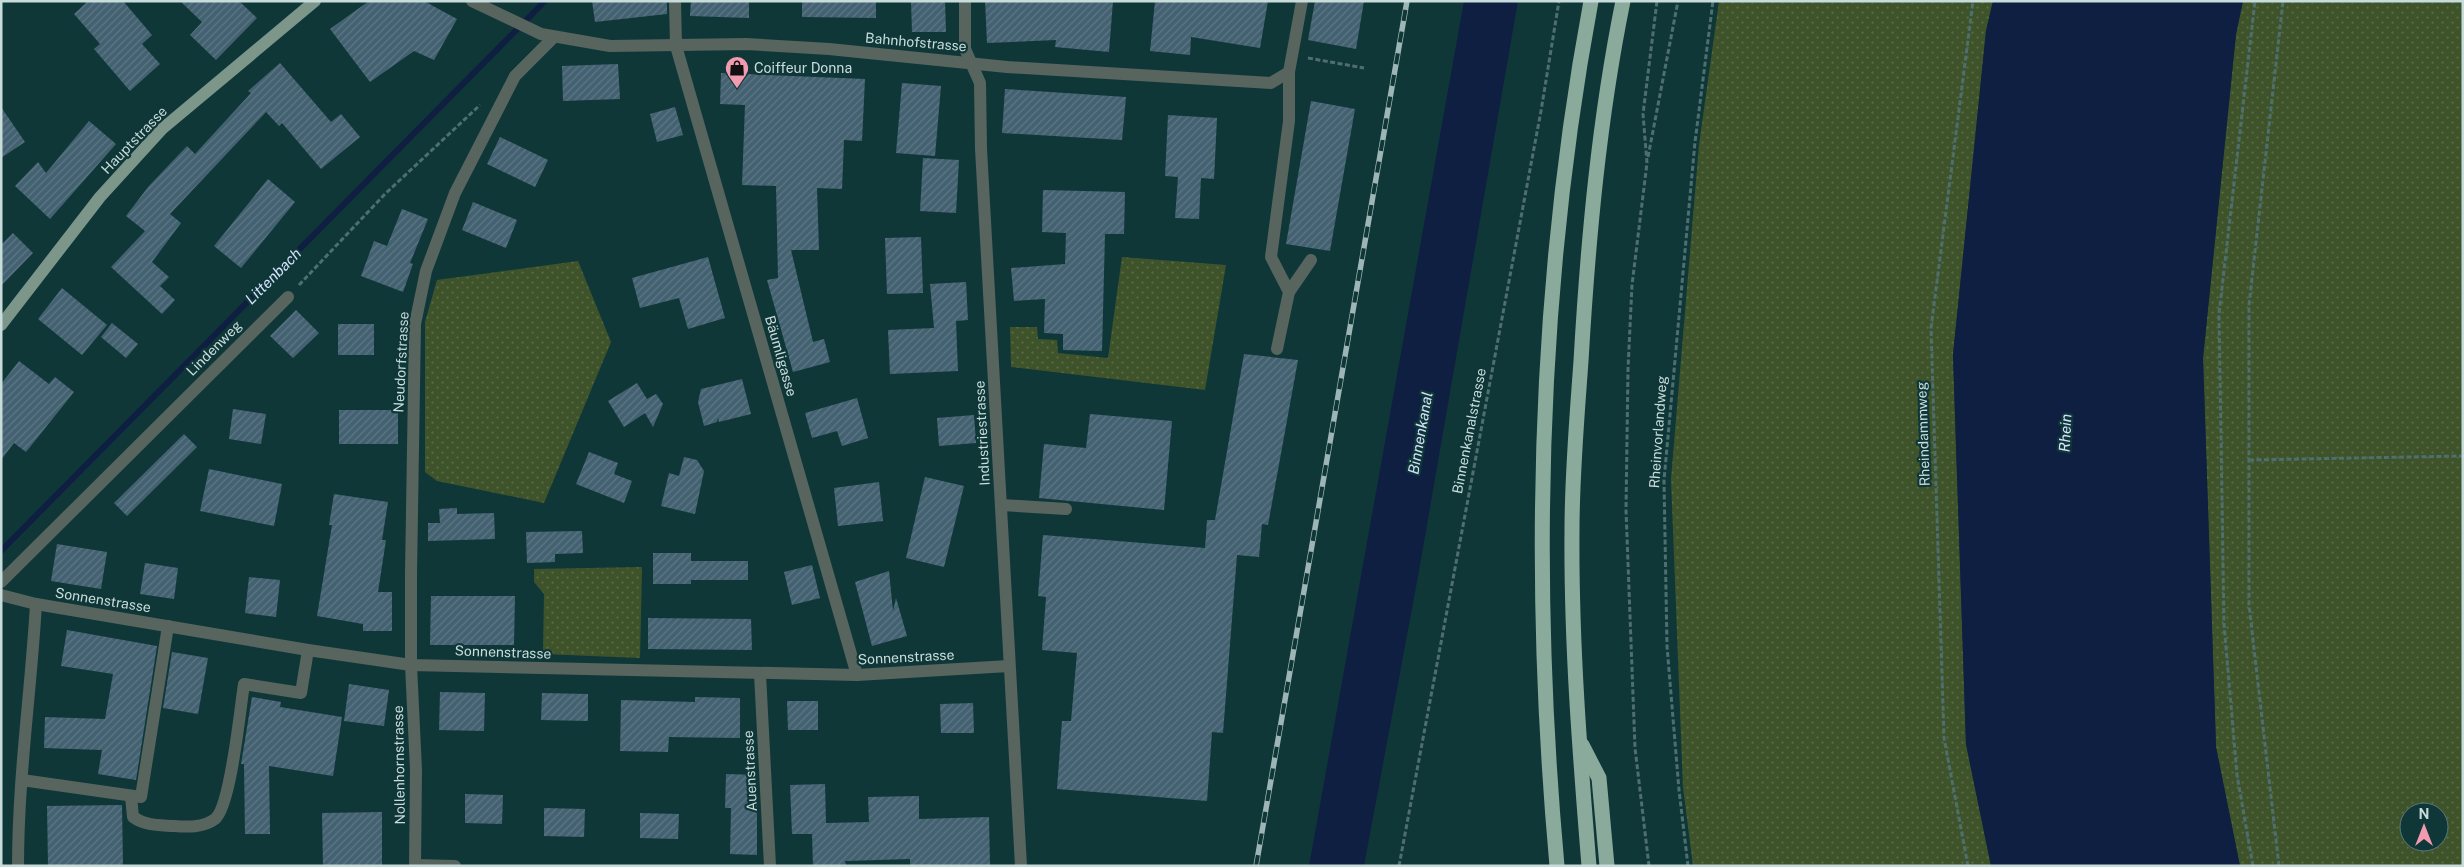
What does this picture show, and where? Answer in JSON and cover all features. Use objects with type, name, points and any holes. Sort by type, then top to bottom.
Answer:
[{"type":"highway","points":[[1557,866],[1549,776],[1543,662],[1545,415],[1551,315],[1565,164],[1591,1]]},
{"type":"highway","points":[[1589,866],[1578,737],[1572,531],[1578,396],[1597,172],[1622,1]]},
{"type":"highway","points":[[1578,737],[1600,778],[1607,866]]},
{"type":"main road","name":"Hauptstrasse","points":[[2,321],[100,197],[162,129],[310,3]]},
{"type":"street","name":"Bahnhofstrasse","points":[[472,1],[500,16],[547,36],[610,46],[746,44],[969,62],[1007,67],[1271,84],[1290,72]]},
{"type":"street","name":"Bäumligasse","points":[[675,1],[676,46],[857,675]]},
{"type":"street","name":"Industriestrasse","points":[[965,1],[965,49],[969,62],[980,83],[981,149],[1021,866]]},
{"type":"street","points":[[1290,292],[1271,257],[1290,121],[1290,72],[1302,1]]},
{"type":"street","name":"Neudorfstrasse","points":[[411,664],[413,384],[416,324],[426,271],[455,193],[515,76],[547,36]]},
{"type":"street","points":[[1277,349],[1290,292],[1311,260]]},
{"type":"street","name":"Lindenweg","points":[[1,582],[288,297]]},
{"type":"street","points":[[1002,504],[1066,509]]},
{"type":"street","name":"Sonnenstrasse","points":[[1,595],[36,604],[308,650],[411,664],[857,675],[1009,666]]},
{"type":"street","points":[[18,866],[22,780],[36,604]]},
{"type":"street","points":[[22,780],[141,797],[168,626]]},
{"type":"street","points":[[131,796],[133,817],[144,824],[201,826],[215,819],[221,811],[228,786],[244,684],[301,693],[308,650]]},
{"type":"street","name":"Nollenhornstrasse","points":[[411,664],[416,770],[416,865]]},
{"type":"street","name":"Auenstrasse","points":[[760,674],[770,866]]},
{"type":"street","points":[[416,865],[455,866]]},
{"type":"path","name":"Binnenkanalstrasse","points":[[1399,866],[1541,111],[1559,1]]},
{"type":"path","points":[[1647,163],[1643,114],[1657,1]]},
{"type":"path","points":[[1649,866],[1635,748],[1626,510],[1628,369],[1632,285],[1647,163],[1678,1]]},
{"type":"path","name":"Rheinvorlandweg","points":[[1688,866],[1678,790],[1666,646],[1664,480],[1695,142],[1713,1]]},
{"type":"path","name":"Rheindammweg","points":[[1968,866],[1944,738],[1931,328],[1973,1]]},
{"type":"path","points":[[2253,866],[2237,775],[2224,624],[2219,314],[2255,1]]},
{"type":"path","points":[[2279,866],[2249,605],[2249,305],[2283,1]]},
{"type":"path","points":[[1304,58],[1364,68]]},
{"type":"path","points":[[288,297],[386,194],[453,128],[487,99]]},
{"type":"path","points":[[2249,460],[2463,456]]},
{"type":"green space","points":[[1719,1],[1993,1],[1986,31],[1953,355],[1966,744],[1991,866],[1693,866],[1683,787],[1671,479],[1699,145]]},
{"type":"green space","points":[[2243,1],[2463,1],[2463,866],[2240,866],[2216,747],[2203,358],[2236,34]]},
{"type":"green space","points":[[1122,257],[1226,265],[1205,390],[1011,367],[1010,327],[1037,327],[1038,339],[1057,340],[1058,353],[1108,358]]},
{"type":"green space","points":[[578,261],[611,342],[544,503],[437,481],[425,472],[425,322],[437,280]]},
{"type":"green space","points":[[642,567],[640,658],[543,654],[544,594],[534,582],[534,569]]},
{"type":"water","name":"Binnenkanal","points":[[1464,1],[1518,1],[1419,571],[1364,866],[1309,866]]},
{"type":"water","name":"Rhein","points":[[1993,1],[2243,1],[2236,34],[2203,358],[2216,747],[2240,866],[1991,866],[1966,744],[1953,355],[1986,31]]},
{"type":"building","points":[[88,1],[123,1],[152,35],[142,44],[160,64],[130,91],[94,49],[100,44],[74,14]]},
{"type":"building","points":[[180,1],[239,1],[257,18],[216,60],[190,35],[202,22]]},
{"type":"building","points":[[369,1],[424,1],[457,19],[434,60],[414,51],[370,82],[330,29]]},
{"type":"building","points":[[592,1],[667,1],[667,14],[595,22]]},
{"type":"building","points":[[691,1],[749,1],[749,18],[690,16]]},
{"type":"building","points":[[802,1],[876,1],[876,18],[802,17]]},
{"type":"building","points":[[911,1],[945,1],[946,32],[912,32]]},
{"type":"building","points":[[985,1],[1113,1],[1109,52],[1055,47],[1056,40],[987,43]]},
{"type":"building","points":[[1155,1],[1268,1],[1260,48],[1191,37],[1190,55],[1150,51]]},
{"type":"building","points":[[1315,1],[1364,1],[1356,49],[1308,40]]},
{"type":"building","points":[[280,63],[331,122],[341,114],[360,137],[321,169],[282,123],[279,126],[266,112],[170,214],[181,223],[152,262],[169,277],[160,286],[175,300],[162,314],[111,267],[145,231],[126,216],[148,187],[187,146],[195,154],[251,93],[248,91]]},
{"type":"building","points":[[618,64],[620,99],[563,101],[562,66]]},
{"type":"building","points":[[721,73],[865,79],[862,141],[844,140],[842,189],[817,188],[819,250],[791,250],[813,342],[824,339],[830,362],[793,372],[767,280],[778,278],[776,186],[742,185],[745,105],[720,104]]},
{"type":"building","points":[[902,83],[941,86],[935,156],[896,153]]},
{"type":"building","points":[[1005,89],[1126,97],[1122,140],[1002,133]]},
{"type":"building","points":[[1311,101],[1355,109],[1330,251],[1286,244]]},
{"type":"building","points":[[1,107],[25,142],[1,158]]},
{"type":"building","points":[[675,107],[683,135],[657,142],[650,114]]},
{"type":"building","points":[[1168,115],[1217,118],[1214,179],[1201,178],[1199,219],[1175,218],[1178,177],[1165,176]]},
{"type":"building","points":[[89,121],[116,144],[50,219],[15,186],[38,162],[46,173]]},
{"type":"building","points":[[500,137],[548,160],[535,187],[487,164]]},
{"type":"building","points":[[923,158],[959,160],[956,213],[920,211]]},
{"type":"building","points":[[268,179],[295,202],[241,268],[214,246]]},
{"type":"building","points":[[1043,190],[1125,192],[1124,234],[1105,234],[1102,351],[1063,350],[1063,334],[1044,333],[1045,299],[1014,301],[1011,268],[1065,264],[1066,233],[1042,232]]},
{"type":"building","points":[[473,202],[517,220],[506,248],[462,230]]},
{"type":"building","points":[[402,209],[428,219],[410,263],[413,264],[403,292],[361,276],[374,241],[387,246]]},
{"type":"building","points":[[13,233],[33,253],[1,286],[1,245]]},
{"type":"building","points":[[921,237],[923,293],[887,294],[885,238]]},
{"type":"building","points":[[708,257],[725,318],[688,329],[679,298],[640,308],[632,278]]},
{"type":"building","points":[[966,282],[968,320],[956,321],[958,371],[890,374],[888,330],[934,328],[930,284]]},
{"type":"building","points":[[62,288],[107,325],[82,355],[38,319]]},
{"type":"building","points":[[296,310],[319,333],[293,358],[270,336]]},
{"type":"building","points":[[112,323],[138,344],[126,358],[101,337]]},
{"type":"building","points":[[338,324],[374,324],[374,355],[338,355]]},
{"type":"building","points":[[1244,354],[1298,360],[1268,525],[1262,524],[1259,557],[1237,555],[1223,733],[1212,732],[1207,801],[1057,789],[1062,721],[1071,721],[1077,653],[1042,650],[1046,597],[1038,596],[1043,535],[1205,548],[1207,520],[1215,520]]},
{"type":"building","points":[[19,361],[49,384],[55,377],[74,392],[26,452],[14,443],[1,460],[1,384]]},
{"type":"building","points":[[742,379],[751,414],[719,422],[718,418],[717,422],[704,426],[698,402],[701,389]]},
{"type":"building","points":[[637,383],[647,399],[656,394],[663,404],[653,427],[645,413],[624,427],[608,401]]},
{"type":"building","points":[[857,398],[868,438],[842,446],[837,431],[812,438],[805,413]]},
{"type":"building","points":[[233,409],[266,414],[261,444],[229,439]]},
{"type":"building","points":[[339,410],[398,410],[398,444],[339,444]]},
{"type":"building","points":[[1090,414],[1172,421],[1164,510],[1039,498],[1044,444],[1086,448]]},
{"type":"building","points":[[974,415],[976,443],[939,446],[937,418]]},
{"type":"building","points":[[184,434],[197,447],[127,516],[114,503]]},
{"type":"building","points":[[589,452],[618,463],[614,474],[632,481],[624,503],[576,484]]},
{"type":"building","points":[[684,457],[697,460],[704,471],[695,514],[661,506],[669,473],[679,476]]},
{"type":"building","points":[[209,469],[282,484],[274,526],[200,511]]},
{"type":"building","points":[[925,477],[964,486],[944,567],[906,558]]},
{"type":"building","points":[[879,482],[883,521],[838,526],[834,488]]},
{"type":"building","points":[[334,494],[388,502],[382,540],[386,540],[378,592],[392,592],[392,631],[363,631],[363,624],[317,616],[332,525],[329,525]]},
{"type":"building","points":[[457,508],[457,514],[494,513],[495,539],[428,541],[428,523],[440,523],[439,509]]},
{"type":"building","points":[[582,531],[583,553],[555,554],[555,562],[527,563],[526,532]]},
{"type":"building","points":[[57,544],[107,552],[101,589],[51,581]]},
{"type":"building","points":[[653,553],[691,553],[691,561],[748,561],[748,580],[691,580],[691,584],[653,584]]},
{"type":"building","points":[[145,563],[178,568],[174,599],[140,594]]},
{"type":"building","points":[[812,565],[820,598],[792,605],[784,572]]},
{"type":"building","points":[[889,571],[893,611],[896,598],[907,636],[872,646],[855,582]]},
{"type":"building","points":[[249,577],[280,580],[276,617],[245,613]]},
{"type":"building","points":[[431,596],[515,596],[514,645],[430,645]]},
{"type":"building","points":[[648,618],[751,619],[752,650],[648,649]]},
{"type":"building","points":[[67,630],[157,646],[136,780],[98,774],[102,750],[44,748],[45,717],[105,719],[113,674],[61,666]]},
{"type":"building","points":[[172,652],[208,658],[198,714],[163,708]]},
{"type":"building","points":[[349,684],[389,690],[384,726],[344,721]]},
{"type":"building","points":[[440,692],[485,693],[484,731],[439,730]]},
{"type":"building","points":[[542,693],[588,694],[588,721],[541,720]]},
{"type":"building","points":[[252,697],[281,702],[280,707],[342,717],[333,776],[269,766],[270,834],[245,834],[244,764],[241,764]]},
{"type":"building","points":[[695,697],[740,698],[740,738],[669,737],[668,752],[620,751],[621,700],[695,702]]},
{"type":"building","points":[[787,701],[818,701],[818,730],[788,730]]},
{"type":"building","points":[[973,703],[974,733],[941,733],[940,704]]},
{"type":"building","points":[[726,774],[757,775],[757,855],[730,854],[731,808],[725,808]]},
{"type":"building","points":[[825,784],[826,823],[869,822],[868,797],[919,796],[919,819],[989,817],[990,866],[910,866],[910,859],[845,861],[846,866],[813,866],[812,834],[792,834],[790,785]]},
{"type":"building","points":[[465,794],[503,795],[502,824],[465,823]]},
{"type":"building","points":[[122,805],[123,866],[48,866],[47,806]]},
{"type":"building","points":[[544,808],[585,809],[584,837],[544,836]]},
{"type":"building","points":[[382,812],[382,866],[323,866],[322,813]]},
{"type":"building","points":[[640,813],[679,814],[678,839],[640,838]]},
{"type":"waterway","name":"Littenbach","points":[[1,551],[545,1]]},
{"type":"railway","points":[[1256,866],[1407,1]]},
{"type":"place","name":"Coiffeur Donna","points":[[737,89]]}]
